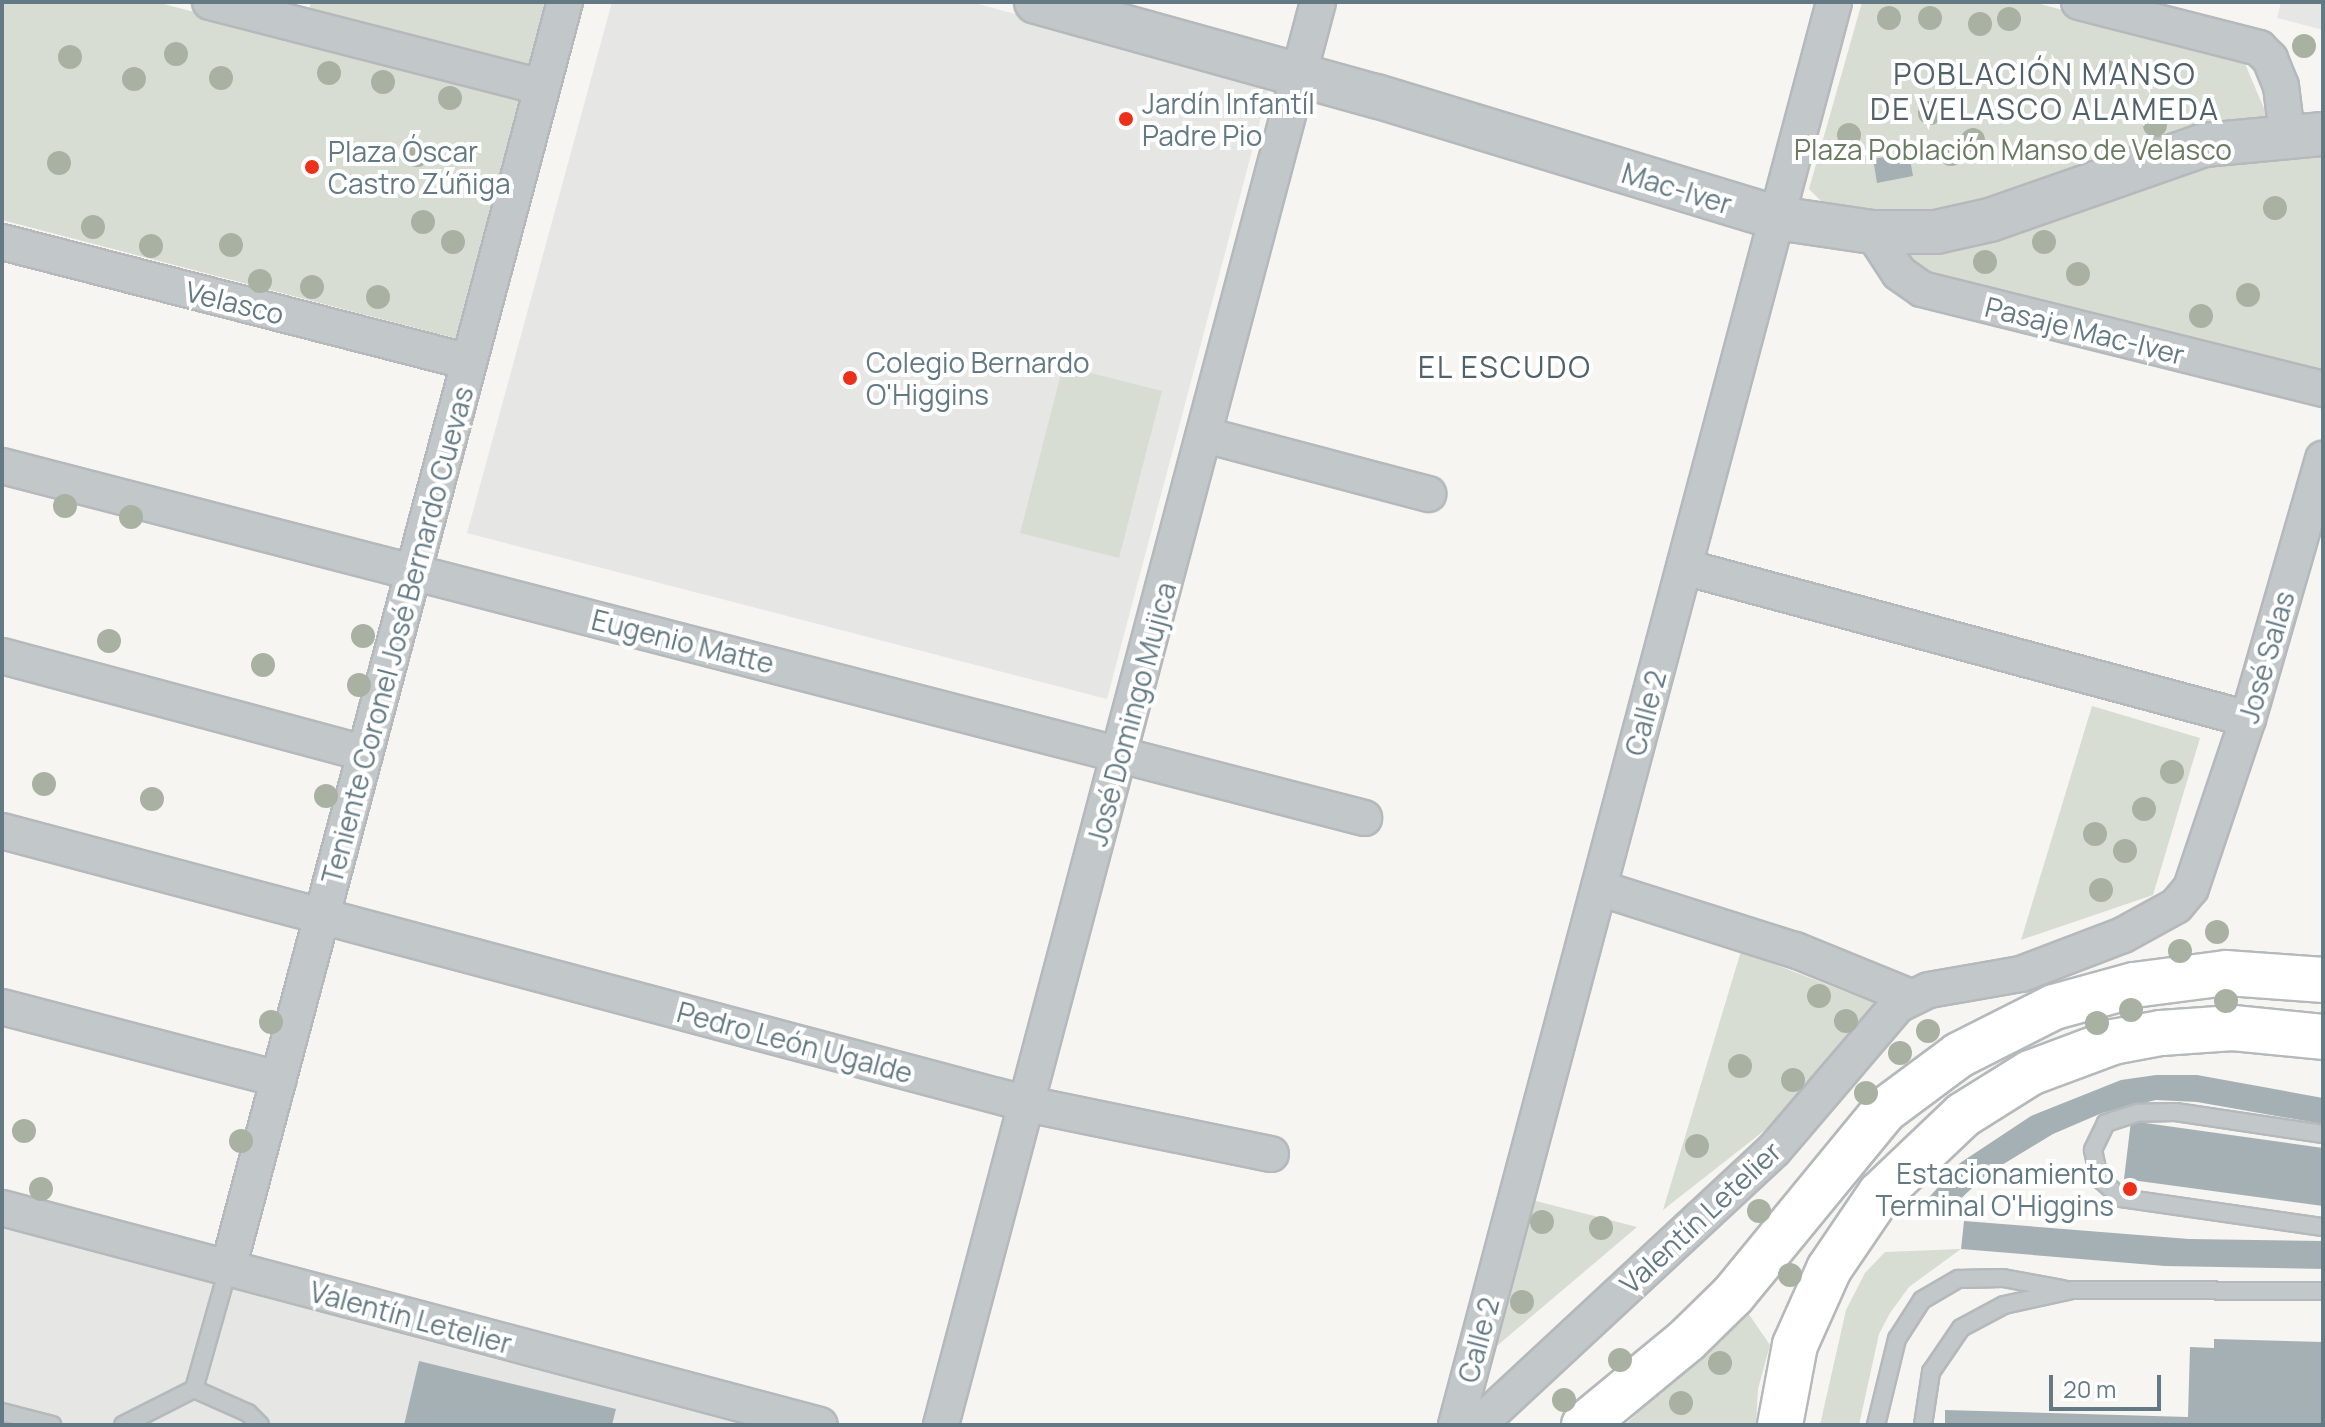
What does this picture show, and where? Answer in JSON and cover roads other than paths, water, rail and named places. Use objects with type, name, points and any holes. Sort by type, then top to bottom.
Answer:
[{"type":"highway","points":[[1584,1425],[1687,1340],[1733,1295],[1885,1110],[1959,1055],[2054,1007],[2134,985],[2226,973],[2323,980]]},
{"type":"highway","points":[[1780,1425],[1795,1345],[1829,1269],[1880,1194],[1963,1115],[2030,1073],[2113,1042],[2161,1033],[2233,1028],[2323,1037]]},
{"type":"street","points":[[210,2],[541,87]]},
{"type":"street","name":"Teniente Coronel José Bernardo Cuevas","points":[[228,1269],[565,2]]},
{"type":"street","name":"Mac-Iver","points":[[1036,2],[1300,76],[1777,218],[1872,232],[1936,232],[1971,225],[2181,150],[2305,134]]},
{"type":"street","name":"José Domingo Mujica","points":[[941,1425],[1121,756],[1318,2]]},
{"type":"street","name":"Calle 2","points":[[1456,1425],[1834,2]]},
{"type":"street","points":[[2079,2],[2259,48],[2270,59],[2305,134]]},
{"type":"street","name":"Pasaje Mac-Iver","points":[[1872,232],[1899,273],[1922,289],[2323,389]]},
{"type":"street","name":"Velasco","points":[[2,242],[469,362]]},
{"type":"street","points":[[1205,435],[1428,494]]},
{"type":"street","name":"José Salas","points":[[1911,997],[2021,974],[2154,920],[2191,888],[2248,719],[2323,459]]},
{"type":"street","name":"Eugenio Matte","points":[[2,466],[1364,818]]},
{"type":"street","points":[[1684,567],[2248,719]]},
{"type":"street","points":[[2,656],[365,753]]},
{"type":"street","name":"Pedro León Ugalde","points":[[2,831],[1027,1104],[1271,1154]]},
{"type":"street","points":[[1599,888],[1795,950],[1911,997]]},
{"type":"street","name":"Valentín Letelier","points":[[1478,1425],[1774,1150],[1888,1015],[1911,997]]},
{"type":"street","points":[[2,1007],[279,1079]]},
{"type":"street","name":"Valentín Letelier","points":[[2,1208],[820,1425]]},
{"type":"lane","points":[[2323,1134],[2176,1112],[2137,1113],[2106,1123],[2093,1150],[2099,1178],[2121,1198],[2323,1227]]},
{"type":"lane","points":[[123,1425],[194,1389],[228,1269]]},
{"type":"lane","points":[[1876,1425],[1897,1339],[1922,1300],[1958,1279],[2003,1278],[2072,1290],[2323,1291]]},
{"type":"lane","points":[[1923,1425],[1931,1372],[1961,1328],[2004,1305],[2072,1290]]},
{"type":"lane","points":[[194,1389],[248,1413],[260,1425]]},
{"type":"lane","points":[[2,1412],[52,1425]]},
{"type":"place","name":"Jardín Infantíl Padre Pio","points":[[1126,119]]},
{"type":"place","name":"Plaza Óscar Castro Zúñiga","points":[[312,167]]},
{"type":"place","name":"Colegio Bernardo O'Higgins","points":[[850,378]]},
{"type":"place","name":"Estacionamiento Terminal O'Higgins","points":[[2130,1189]]},
{"type":"district","name":"POBLACIÓN MANSO DE VELASCO ALAMEDA","points":[[2045,91]]},
{"type":"district","name":"EL ESCUDO","points":[[1505,367]]},
{"type":"park label","name":"Plaza Población Manso de Velasco","points":[[2013,149]]}]
